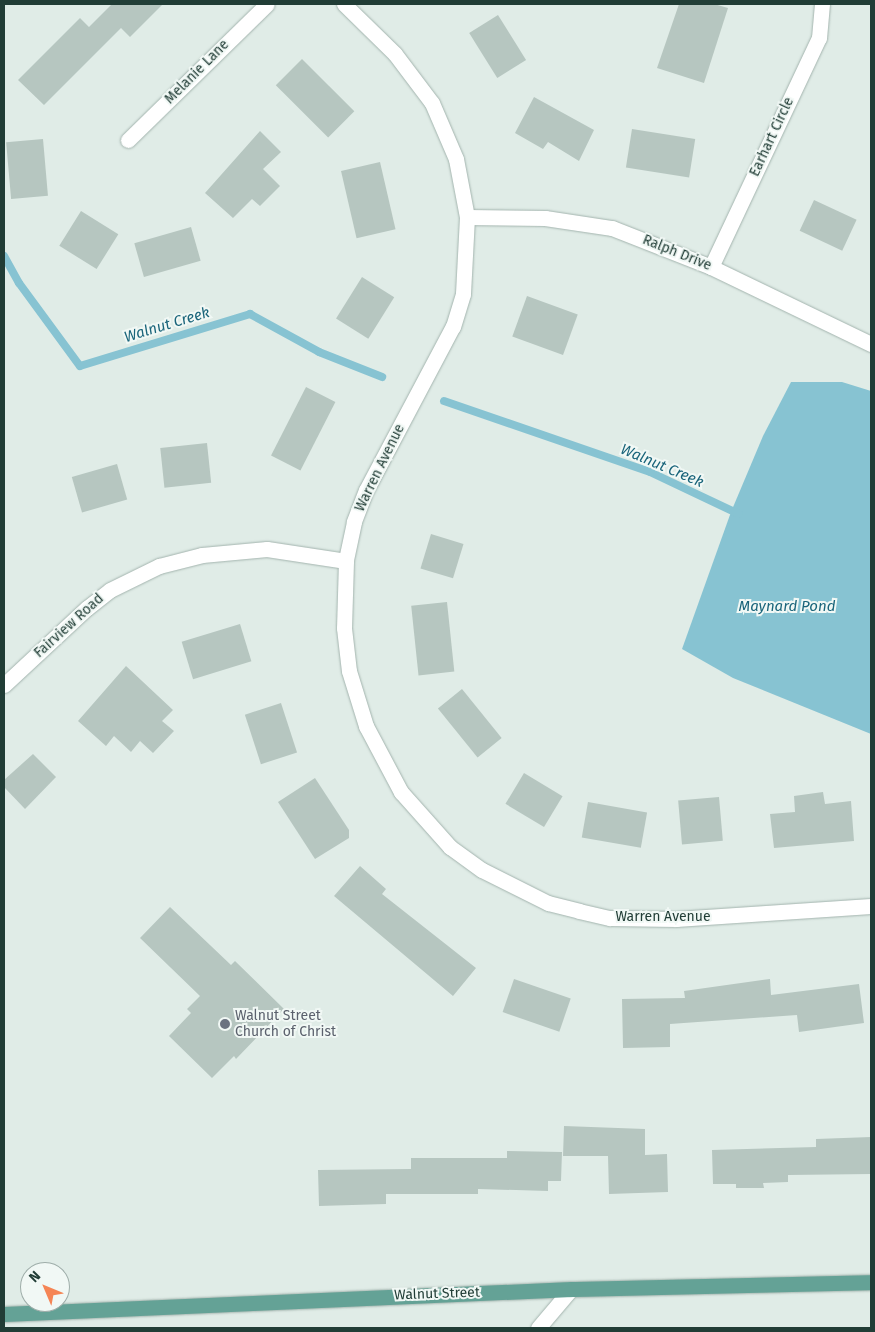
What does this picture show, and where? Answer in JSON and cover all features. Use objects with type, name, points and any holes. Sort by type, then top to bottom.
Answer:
[{"type":"main road","name":"Walnut Street","points":[[4,1314],[571,1289],[871,1282]]},
{"type":"street","name":"Melanie Lane","points":[[128,140],[267,4]]},
{"type":"street","name":"Warren Avenue","points":[[344,4],[395,54],[432,103],[456,159],[467,217],[464,286],[453,326],[366,490],[354,522],[346,561],[344,628],[348,662],[366,726],[401,792],[418,814],[450,846],[482,870],[548,902],[610,918],[676,920],[871,906]]},
{"type":"street","name":"Earhart Circle","points":[[711,266],[819,38],[822,4]]},
{"type":"street","name":"Ralph Drive","points":[[467,217],[546,218],[612,228],[711,266],[871,344]]},
{"type":"street","name":"Fairview Road","points":[[4,684],[87,608],[110,590],[159,566],[202,555],[267,549],[346,561]]},
{"type":"street","points":[[538,1328],[571,1289]]},
{"type":"water","name":"Maynard Pond","points":[[791,382],[842,382],[871,391],[871,734],[733,678],[682,649],[731,512],[763,436]]},
{"type":"building","points":[[112,4],[163,4],[130,37],[121,28],[44,105],[18,80],[80,18],[89,27]]},
{"type":"building","points":[[679,4],[714,4],[728,8],[704,83],[657,68]]},
{"type":"building","points":[[498,15],[526,60],[497,78],[469,33]]},
{"type":"building","points":[[302,59],[354,111],[328,137],[276,85]]},
{"type":"building","points":[[534,97],[594,130],[579,161],[548,142],[543,149],[515,133]]},
{"type":"building","points":[[632,129],[695,139],[689,178],[626,168]]},
{"type":"building","points":[[260,131],[281,152],[263,169],[280,186],[260,206],[252,199],[233,218],[205,193]]},
{"type":"building","points":[[43,139],[48,196],[11,199],[6,142]]},
{"type":"building","points":[[380,162],[396,229],[357,238],[341,171]]},
{"type":"building","points":[[814,200],[857,220],[842,251],[800,231]]},
{"type":"building","points":[[81,211],[118,234],[97,269],[59,246]]},
{"type":"building","points":[[191,227],[201,261],[144,277],[134,243]]},
{"type":"building","points":[[362,277],[394,297],[368,339],[336,319]]},
{"type":"building","points":[[527,296],[578,314],[563,355],[512,336]]},
{"type":"building","points":[[306,387],[335,402],[300,471],[271,456]]},
{"type":"building","points":[[207,443],[211,483],[164,488],[160,448]]},
{"type":"building","points":[[117,464],[127,500],[82,513],[72,477]]},
{"type":"building","points":[[431,534],[464,544],[453,578],[420,568]]},
{"type":"building","points":[[447,602],[454,672],[419,675],[411,606]]},
{"type":"building","points":[[240,624],[251,661],[193,679],[182,642]]},
{"type":"building","points":[[126,666],[173,710],[162,721],[174,731],[153,753],[140,741],[131,752],[114,736],[106,746],[78,721]]},
{"type":"building","points":[[462,689],[502,738],[478,757],[438,709]]},
{"type":"building","points":[[281,703],[297,752],[261,764],[245,715]]},
{"type":"building","points":[[33,754],[56,777],[25,809],[4,787],[4,780]]},
{"type":"building","points":[[524,773],[563,796],[544,827],[505,804]]},
{"type":"building","points":[[315,778],[349,830],[349,838],[315,859],[278,802]]},
{"type":"building","points":[[823,792],[825,804],[851,801],[854,841],[774,848],[770,814],[795,812],[794,796]]},
{"type":"building","points":[[719,797],[723,841],[682,844],[678,801]]},
{"type":"building","points":[[588,802],[647,812],[641,848],[582,837]]},
{"type":"building","points":[[360,866],[386,889],[382,894],[476,968],[453,996],[334,896]]},
{"type":"building","name":"Walnut Street Church of Christ","points":[[170,907],[231,965],[235,961],[284,1009],[236,1059],[234,1056],[212,1078],[169,1036],[191,1013],[187,1009],[200,996],[140,938]]},
{"type":"building","points":[[514,979],[571,999],[559,1032],[503,1012]]},
{"type":"building","points":[[770,979],[771,995],[859,984],[864,1023],[799,1032],[797,1015],[670,1024],[670,1047],[623,1048],[622,999],[685,998],[684,991]]},
{"type":"building","points":[[564,1126],[645,1129],[645,1155],[667,1154],[668,1192],[609,1194],[608,1156],[563,1156]]},
{"type":"building","points":[[871,1137],[871,1174],[788,1175],[788,1182],[763,1183],[764,1188],[736,1188],[736,1184],[713,1184],[712,1150],[816,1147],[816,1139]]},
{"type":"building","points":[[507,1151],[562,1152],[561,1181],[548,1181],[548,1191],[478,1189],[478,1194],[386,1194],[386,1204],[319,1206],[318,1170],[411,1169],[411,1158],[507,1158]]},
{"type":"waterway","name":"Walnut Creek","points":[[4,256],[19,283],[80,366],[250,314],[319,352],[382,377]]},
{"type":"waterway","name":"Walnut Creek","points":[[444,401],[650,472],[739,514]]},
{"type":"place","name":"Walnut Street Church of Christ","points":[[225,1024]]}]
